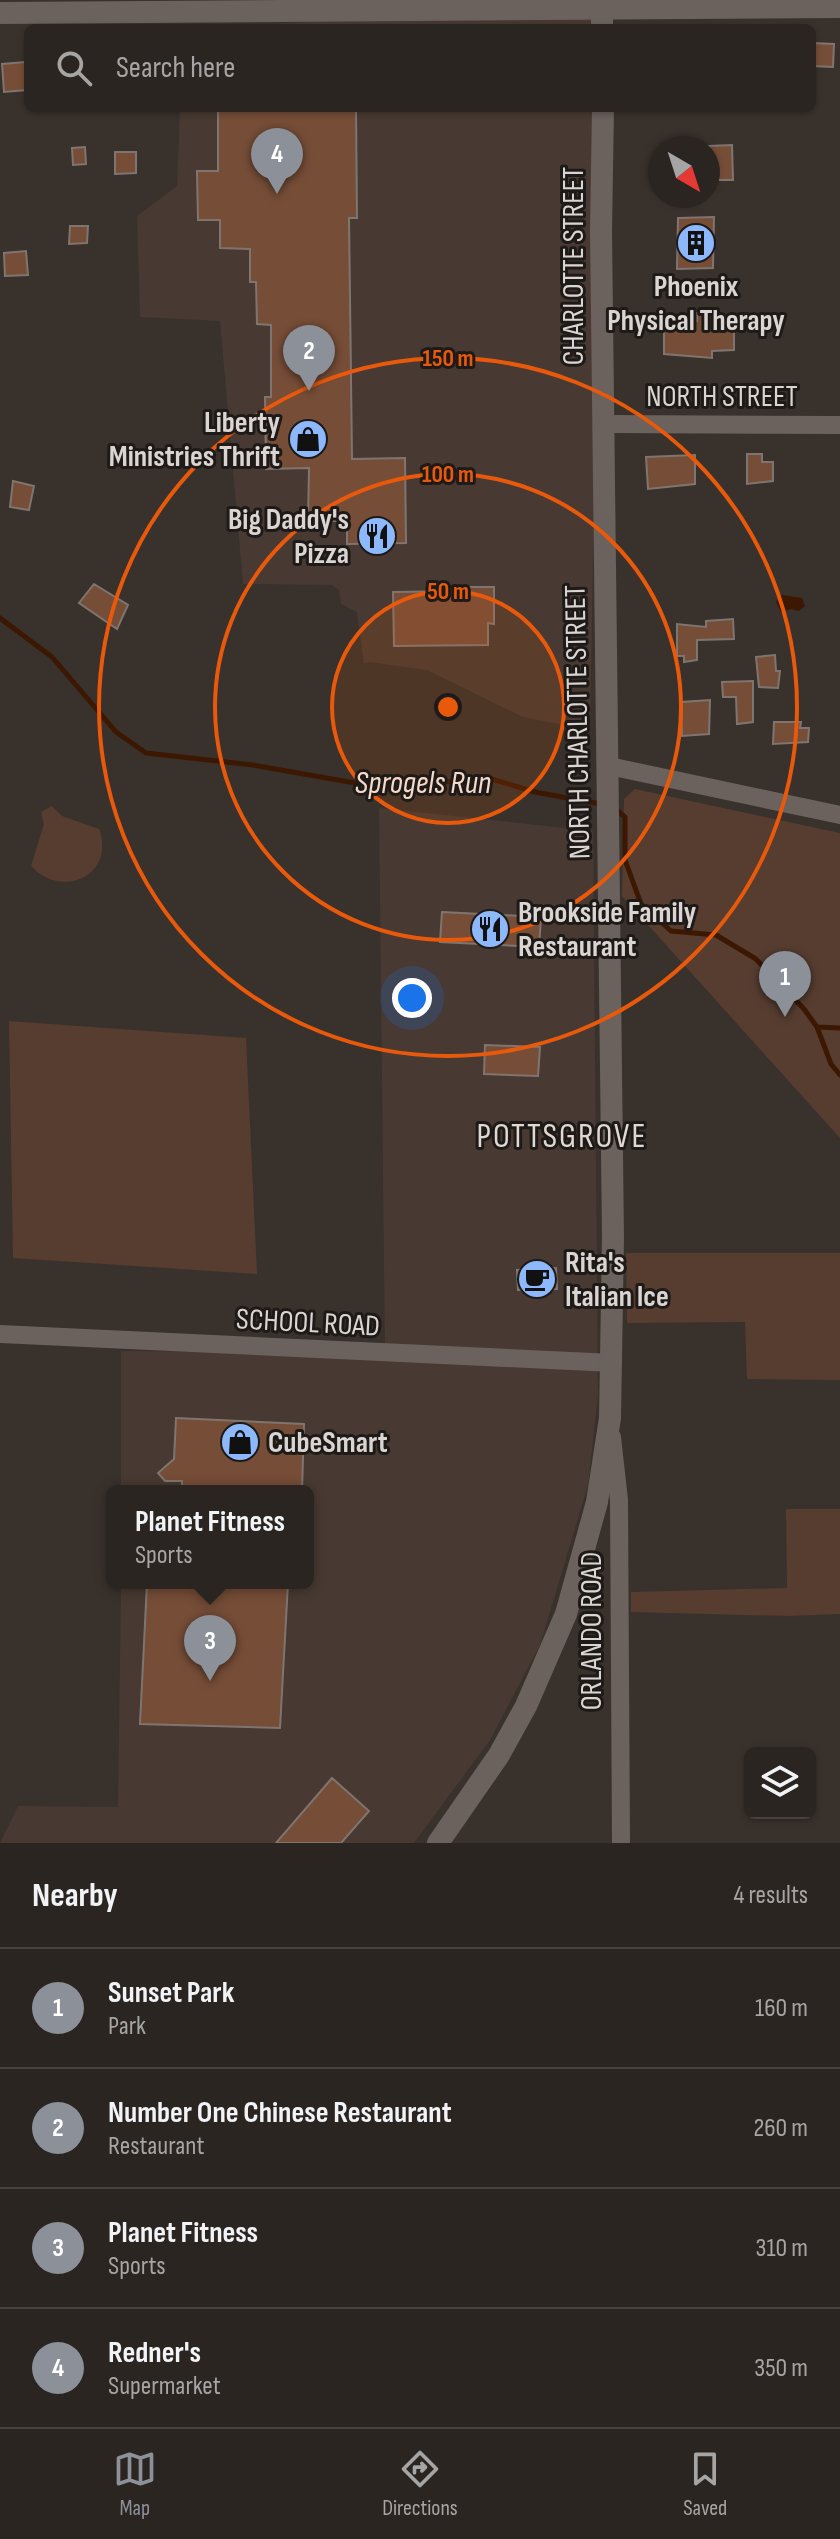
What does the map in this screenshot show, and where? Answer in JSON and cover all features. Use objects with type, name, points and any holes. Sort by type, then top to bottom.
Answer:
[{"type":"main road","points":[[0,13],[107,6],[359,5],[602,12],[840,7]]},
{"type":"main road","name":"CHARLOTTE STREET","points":[[603,112],[604,424]]},
{"type":"main road","name":"NORTH CHARLOTTE STREET","points":[[438,1843],[499,1755],[555,1642],[590,1531],[610,1418],[613,1363],[604,424]]},
{"type":"street","name":"NORTH STREET","points":[[604,424],[840,425]]},
{"type":"street","points":[[609,766],[840,815]]},
{"type":"street","name":"SCHOOL ROAD","points":[[0,1334],[613,1363]]},
{"type":"street","name":"ORLANDO ROAD","points":[[610,1418],[619,1500],[621,1843]]},
{"type":"shaded area","points":[[602,8],[602,24],[272,24]]},
{"type":"shaded area","points":[[180,112],[601,112],[590,730],[523,717],[427,670],[369,662],[364,664],[357,612],[341,604],[339,590],[332,585],[243,584],[220,321],[140,317],[137,216],[177,186]]},
{"type":"shaded area","points":[[782,595],[802,598],[805,606],[799,611],[791,609],[781,612],[776,602]]},
{"type":"shaded area","points":[[635,789],[840,833],[840,1138],[622,896],[624,799]]},
{"type":"shaded area","points":[[52,806],[62,816],[99,829],[102,845],[100,859],[83,878],[57,881],[31,866],[44,824],[41,812]]},
{"type":"shaded area","points":[[379,808],[593,831],[598,1395],[588,1485],[540,1645],[490,1740],[414,1843],[0,1843],[18,1806],[118,1807],[121,1589],[314,1589],[314,1485],[121,1485],[121,1351],[385,1353]]},
{"type":"shaded area","points":[[9,1021],[246,1038],[257,1274],[13,1258]]},
{"type":"shaded area","points":[[626,1253],[840,1253],[840,1380],[747,1379],[745,1322],[627,1323]]},
{"type":"shaded area","points":[[786,1509],[840,1509],[840,1614],[788,1616],[631,1612],[631,1592],[787,1588]]},
{"type":"building","points":[[816,43],[834,44],[833,67],[816,66]]},
{"type":"building","points":[[24,62],[24,90],[4,92],[2,64]]},
{"type":"building","points":[[218,112],[356,112],[357,218],[349,218],[352,459],[405,458],[406,543],[347,544],[347,521],[308,521],[309,468],[266,469],[265,397],[271,397],[271,325],[257,324],[256,282],[250,282],[250,249],[220,248],[220,220],[198,220],[197,171],[218,171]]},
{"type":"building","points":[[732,145],[733,180],[720,180],[720,146]]},
{"type":"building","points":[[85,147],[86,164],[73,165],[72,148]]},
{"type":"building","points":[[115,152],[136,152],[136,173],[115,174]]},
{"type":"building","name":"Phoenix Physical Therapy","points":[[714,217],[713,268],[677,269],[678,218]]},
{"type":"building","points":[[70,226],[88,226],[87,243],[69,244]]},
{"type":"building","points":[[26,251],[28,275],[5,276],[4,253]]},
{"type":"building","points":[[697,313],[711,313],[712,321],[734,320],[734,350],[712,351],[712,358],[664,354],[664,321],[697,321]]},
{"type":"building","points":[[747,454],[762,454],[762,462],[773,462],[773,481],[747,484]]},
{"type":"building","points":[[695,455],[695,484],[648,489],[646,457]]},
{"type":"building","points":[[13,481],[34,486],[29,510],[10,507]]},
{"type":"building","points":[[94,584],[128,605],[117,629],[79,603]]},
{"type":"building","points":[[461,587],[494,587],[494,624],[488,623],[488,645],[394,646],[393,592],[461,591]]},
{"type":"building","points":[[733,619],[734,639],[697,640],[697,660],[684,662],[684,656],[677,656],[677,624],[706,627],[706,621]]},
{"type":"building","points":[[775,655],[776,671],[780,671],[778,688],[759,687],[756,657]]},
{"type":"building","points":[[753,681],[753,722],[737,724],[736,697],[723,697],[722,682]]},
{"type":"building","points":[[710,700],[709,734],[682,736],[681,702]]},
{"type":"building","points":[[774,722],[801,722],[800,728],[809,728],[808,742],[773,744]]},
{"type":"building","name":"Brookside Family Restaurant","points":[[442,912],[541,917],[539,947],[440,942]]},
{"type":"building","points":[[485,1045],[540,1047],[538,1076],[484,1074]]},
{"type":"building","name":"Rita's Italian Ice","points":[[556,1268],[557,1289],[518,1290],[517,1270]]},
{"type":"building","name":"CubeSmart","points":[[176,1418],[304,1424],[302,1485],[182,1485],[182,1481],[165,1481],[158,1473],[174,1459]]},
{"type":"building","points":[[147,1589],[288,1589],[280,1728],[140,1724]]},
{"type":"building","points":[[332,1778],[369,1811],[341,1843],[276,1843]]},
{"type":"waterway","name":"Sprogels Run","points":[[0,618],[52,657],[116,732],[146,753],[253,765],[355,783],[439,783],[485,777],[535,792],[600,804]]},
{"type":"waterway","name":"Sprogels Run","points":[[614,808],[625,817],[625,860],[641,904],[671,931],[716,935],[756,959],[804,1009],[817,1027],[831,1064],[840,1075]]},
{"type":"waterway","points":[[817,1027],[840,1028]]},
{"type":"place","name":"Redner's","points":[[277,194]]},
{"type":"place","name":"Phoenix Physical Therapy","points":[[696,243]]},
{"type":"place","name":"Number One Chinese Restaurant","points":[[309,391]]},
{"type":"place","name":"Liberty Ministries Thrift","points":[[308,439]]},
{"type":"place","name":"Big Daddy's Pizza","points":[[377,536]]},
{"type":"place","name":"Brookside Family Restaurant","points":[[490,929]]},
{"type":"place","name":"Sunset Park","points":[[785,1017]]},
{"type":"place","name":"Rita's Italian Ice","points":[[537,1279]]},
{"type":"place","name":"CubeSmart","points":[[240,1442]]},
{"type":"place","name":"Planet Fitness","points":[[210,1681]]},
{"type":"district","name":"POTTSGROVE","points":[[562,1135]]}]
